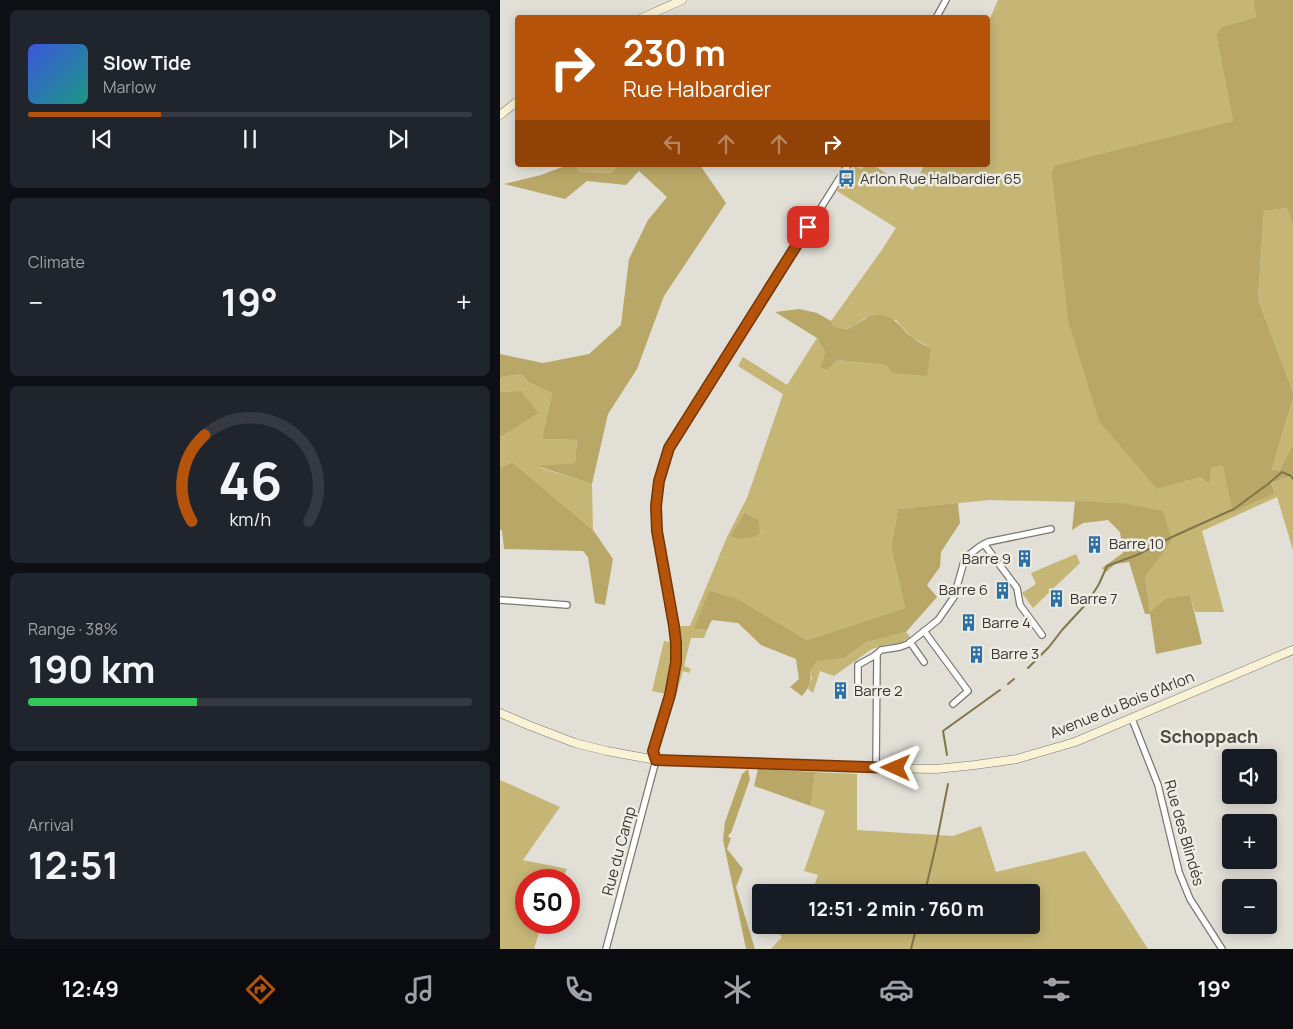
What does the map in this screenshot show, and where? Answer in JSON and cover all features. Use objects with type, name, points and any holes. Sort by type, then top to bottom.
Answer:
[{"type":"main road","points":[[649,15],[682,0]]},
{"type":"main road","points":[[500,115],[515,103]]},
{"type":"main road","name":"Avenue du Bois d'Arlon","points":[[500,713],[575,743],[656,760],[876,768],[936,768],[975,765],[1017,759],[1075,742],[1293,650]]},
{"type":"street","points":[[938,15],[946,0]]},
{"type":"street","name":"Rue du Camp","points":[[606,949],[656,760],[653,751],[670,695],[676,662],[674,626],[657,531],[656,506],[659,481],[669,448],[847,167]]},
{"type":"street","points":[[858,690],[858,665],[881,650],[900,647],[910,642],[938,620],[954,597],[965,558],[988,542],[1051,529]]},
{"type":"street","points":[[984,544],[1017,588],[1020,605],[1042,635]]},
{"type":"street","points":[[500,600],[567,605]]},
{"type":"street","points":[[924,631],[968,691],[952,704]]},
{"type":"street","points":[[910,642],[924,662]]},
{"type":"street","points":[[876,768],[877,654]]},
{"type":"street","name":"Rue des Blindés","points":[[1132,719],[1158,785],[1179,872],[1190,900],[1222,949]]},
{"type":"shaded area","points":[[998,0],[1253,0],[1256,17],[1221,27],[1216,35],[1233,121],[1055,165],[1157,489],[1201,477],[1211,468],[1224,466],[1275,492],[1271,483],[1293,475],[1293,550],[1277,497],[1202,531],[1224,612],[1195,612],[1190,595],[1150,613],[1145,577],[1172,539],[1122,503],[990,500],[898,509],[891,547],[905,608],[807,640],[738,599],[694,629],[707,630],[704,638],[691,638],[684,666],[691,669],[689,673],[683,671],[676,696],[652,691],[664,641],[676,643],[674,626],[690,626],[727,537],[747,498],[783,394],[738,366],[743,357],[787,385],[817,338],[825,352],[820,368],[828,370],[837,360],[886,365],[931,348],[911,337],[896,320],[865,318],[853,327],[839,330],[831,326],[831,321],[896,228],[837,191],[850,171],[855,167],[862,169],[864,167],[876,167],[913,190],[923,167],[990,167],[990,18]],"holes":[[[744,513],[761,532],[732,536]]]},
{"type":"shaded area","points":[[1253,0],[1293,0],[1293,226],[1287,208],[1264,211],[1258,299],[1293,392],[1293,398],[1272,469],[1279,471],[1293,444],[1293,475],[1271,483],[1275,493],[1233,512],[1223,466],[1211,468],[1209,483],[1201,477],[1157,489],[1099,421],[1068,320],[1052,173],[1055,165],[1233,121],[1216,35],[1221,27],[1256,17]]},
{"type":"shaded area","points":[[563,167],[576,167],[580,172],[611,173],[617,167],[701,167],[726,203],[664,296],[637,369],[608,414],[592,484],[537,466],[575,463],[577,440],[542,439],[552,393],[528,382],[522,374],[502,377],[500,379],[500,354],[543,363],[589,354],[621,325],[629,259],[648,220],[667,197],[639,171],[626,185],[587,181],[565,199],[504,184],[541,175]]},
{"type":"shaded area","points":[[576,167],[617,167],[611,173],[580,172]]},
{"type":"shaded area","points":[[1287,208],[1293,226],[1293,392],[1258,299],[1264,211]]},
{"type":"shaded area","points":[[799,309],[817,313],[831,321],[832,326],[840,329],[852,327],[872,316],[879,315],[890,318],[897,322],[912,338],[931,348],[927,376],[893,373],[886,365],[837,360],[828,370],[820,368],[825,352],[817,338],[775,312]]},
{"type":"shaded area","points":[[522,374],[528,382],[552,393],[542,439],[577,440],[575,463],[538,467],[592,484],[593,530],[512,462],[500,468],[500,437],[521,391],[500,392],[500,379],[502,377]]},
{"type":"shaded area","points":[[521,391],[538,413],[500,437],[500,392]]},
{"type":"shaded area","points":[[1293,398],[1293,444],[1279,471],[1272,469]]},
{"type":"shaded area","points":[[512,462],[593,530],[613,559],[605,605],[595,603],[588,557],[583,551],[504,549],[502,530],[500,530],[500,468]]},
{"type":"shaded area","points":[[1075,501],[1122,503],[1163,511],[1172,540],[1145,577],[1150,612],[1166,599],[1190,595],[1202,644],[1156,654],[1150,614],[1145,614],[1129,562],[1115,564],[1106,572],[1102,568],[1123,553],[1120,532],[1108,520],[1083,523],[1072,530]]},
{"type":"shaded area","points":[[958,503],[960,523],[941,552],[940,567],[927,585],[937,597],[906,632],[867,642],[844,658],[817,661],[810,671],[809,685],[802,696],[790,687],[799,679],[796,659],[761,645],[738,623],[712,620],[707,630],[694,629],[709,591],[738,599],[807,640],[905,608],[891,547],[898,509]]},
{"type":"shaded area","points":[[744,513],[758,520],[760,533],[754,537],[746,538],[731,536]]},
{"type":"shaded area","points":[[1076,554],[1080,563],[1033,608],[1022,593],[1036,584],[1031,573]]},
{"type":"shaded area","points":[[906,632],[910,637],[901,643],[872,649],[834,676],[820,671],[813,693],[808,689],[812,678],[810,671],[817,660],[844,658],[867,642]]},
{"type":"shaded area","points":[[748,769],[750,779],[728,837],[731,838],[727,849],[743,869],[736,887],[755,949],[746,949],[723,840],[725,822],[742,774]]},
{"type":"shaded area","points":[[758,769],[815,772],[811,806],[754,786]]},
{"type":"shaded area","points":[[815,772],[857,774],[857,830],[953,836],[981,826],[996,872],[1085,851],[1148,949],[771,949],[782,937],[779,934],[1040,934],[1040,884],[815,884],[818,875],[804,871],[825,811],[811,806]]},
{"type":"shaded area","points":[[500,780],[560,807],[523,860],[567,869],[515,869],[515,934],[539,934],[534,949],[500,949]]},
{"type":"waterway","points":[[1028,668],[1087,603],[1099,584],[1107,566],[1137,555],[1234,509],[1282,472],[1293,479]]},
{"type":"waterway","points":[[1008,684],[1014,679]]},
{"type":"waterway","points":[[947,755],[943,731],[1000,690]]},
{"type":"waterway","points":[[927,884],[948,784]]},
{"type":"waterway","points":[[911,949],[915,934]]},
{"type":"place","name":"Arlon Rue Halbardier 65","points":[[846,179]]},
{"type":"place","name":"Barre 10","points":[[1095,544]]},
{"type":"place","name":"Barre 9","points":[[1025,559]]},
{"type":"place","name":"Barre 6","points":[[1002,590]]},
{"type":"place","name":"Barre 7","points":[[1056,599]]},
{"type":"place","name":"Barre 4","points":[[968,623]]},
{"type":"place","name":"Barre 3","points":[[977,654]]},
{"type":"place","name":"Barre 2","points":[[840,691]]},
{"type":"district","name":"Schoppach","points":[[1209,737]]},
{"type":"route","points":[[808,227],[669,448],[659,481],[656,506],[657,531],[674,626],[676,662],[670,695],[653,751],[656,760],[896,768]]}]
